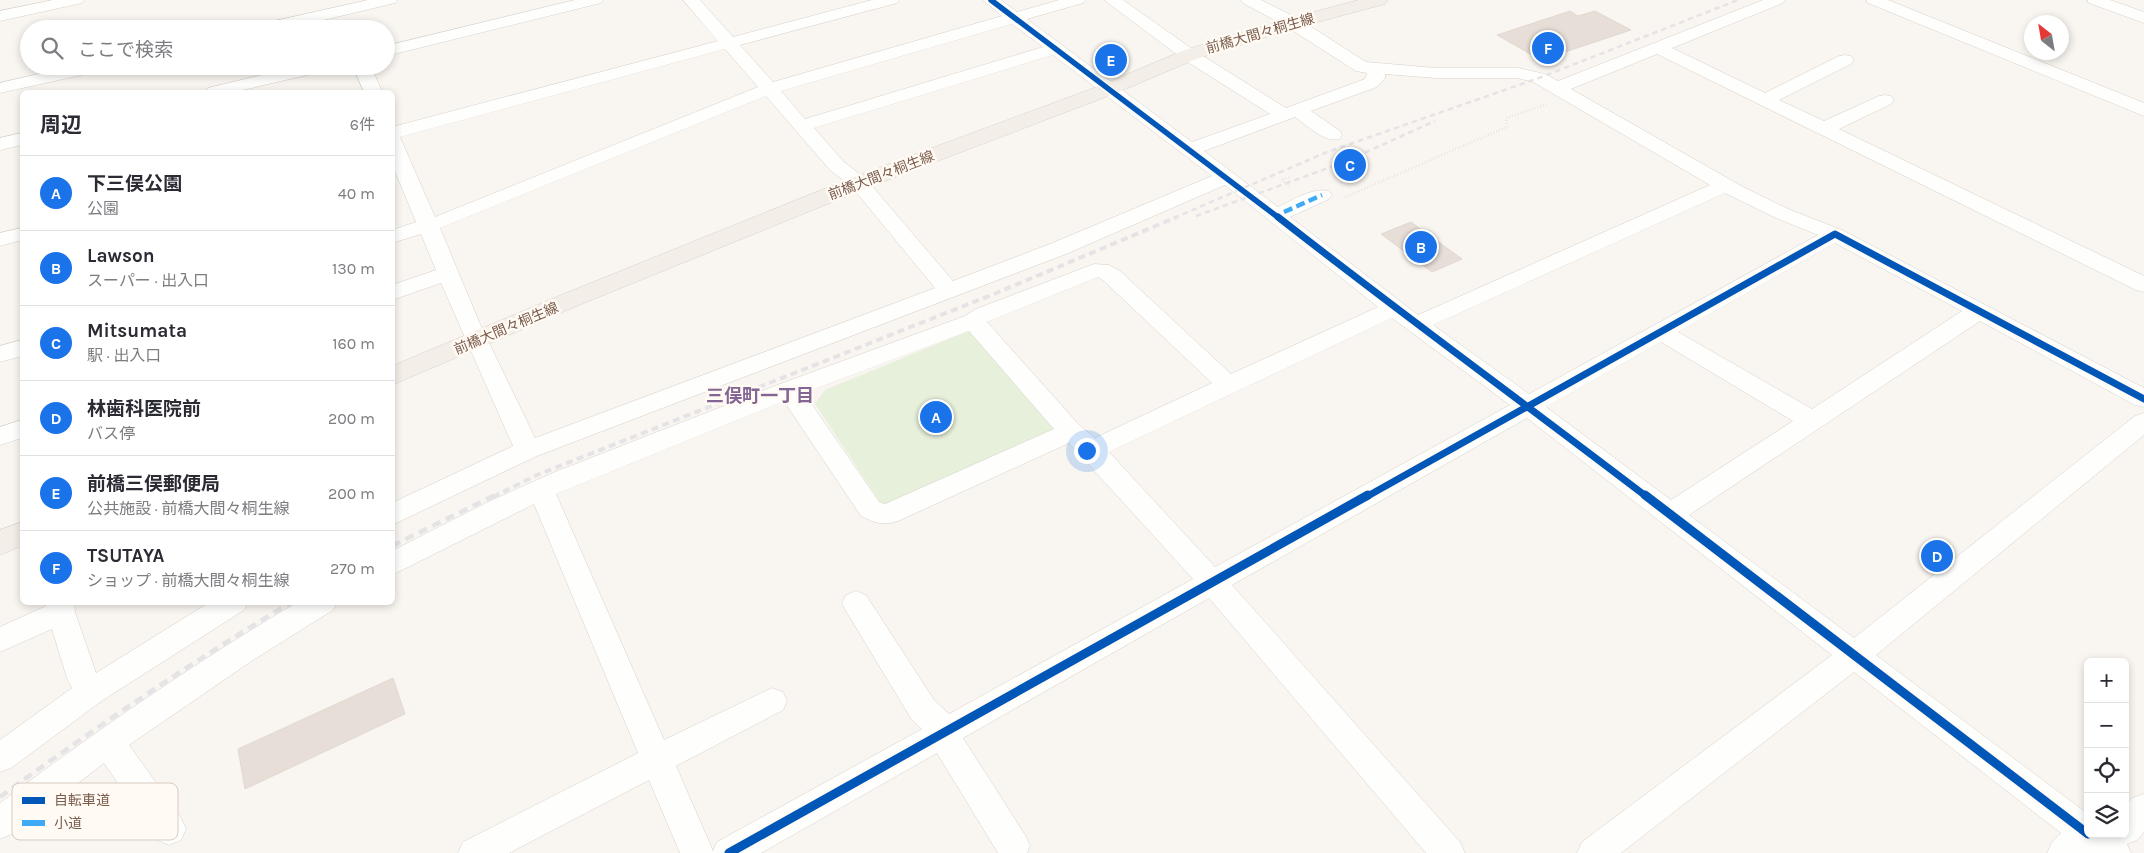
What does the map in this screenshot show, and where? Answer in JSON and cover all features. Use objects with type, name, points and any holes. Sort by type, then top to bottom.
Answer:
[{"type":"main road","name":"前橋大間々桐生線","points":[[395,375],[576,298],[859,183],[1109,89],[1189,55],[1293,23],[1379,0]]},
{"type":"main road","points":[[0,543],[20,535]]},
{"type":"street","points":[[0,16],[76,0]]},
{"type":"street","points":[[292,20],[336,6],[389,0]]},
{"type":"street","points":[[395,49],[595,0]]},
{"type":"street","points":[[691,0],[842,172],[859,183],[949,291]]},
{"type":"street","points":[[395,132],[891,0]]},
{"type":"street","points":[[991,0],[1394,308],[1527,405],[2099,840],[2144,809]]},
{"type":"street","points":[[395,236],[430,226],[768,88],[1077,0]]},
{"type":"street","points":[[1112,0],[1189,55],[1333,135]]},
{"type":"street","points":[[1249,0],[1293,23],[1356,64],[1376,69],[1518,73],[1539,78],[1726,186],[1781,213],[1834,234],[2144,399]]},
{"type":"street","points":[[1564,92],[1659,48],[1777,0]]},
{"type":"street","points":[[1874,0],[2144,110]]},
{"type":"street","points":[[2095,0],[2144,18]]},
{"type":"street","points":[[336,6],[342,20]]},
{"type":"street","points":[[1659,48],[2144,285]]},
{"type":"street","points":[[801,126],[1055,49]]},
{"type":"street","points":[[1764,100],[1845,60]]},
{"type":"street","points":[[1189,150],[1371,83],[1376,78],[1376,69]]},
{"type":"street","points":[[0,88],[58,75]]},
{"type":"street","points":[[222,90],[285,75]]},
{"type":"street","points":[[366,75],[372,90]]},
{"type":"street","points":[[1823,129],[1885,100]]},
{"type":"street","points":[[0,144],[20,139]]},
{"type":"street","points":[[395,146],[478,340],[528,450]]},
{"type":"street","points":[[395,514],[528,450],[1058,249],[1225,178]]},
{"type":"street","points":[[1417,324],[1726,186]]},
{"type":"street","points":[[1284,212],[1330,197]]},
{"type":"street","points":[[729,853],[1834,234]]},
{"type":"street","points":[[0,240],[20,235]]},
{"type":"street","points":[[395,562],[495,510],[540,490],[789,390],[973,321],[984,314],[1094,271],[1101,270],[1112,276],[1228,385]]},
{"type":"street","points":[[395,292],[449,273]]},
{"type":"street","points":[[789,390],[870,509],[882,515],[889,514],[1228,385],[1394,308]]},
{"type":"street","points":[[1670,514],[1979,311]]},
{"type":"street","points":[[973,321],[1212,582],[1448,853]]},
{"type":"street","points":[[1664,330],[1665,334],[1813,421]]},
{"type":"street","points":[[0,354],[20,349]]},
{"type":"street","points":[[1594,853],[1854,655],[2144,422]]},
{"type":"street","points":[[0,436],[20,429]]},
{"type":"street","points":[[540,490],[697,853]]},
{"type":"street","points":[[856,603],[923,710],[946,731],[949,744],[1013,846]]},
{"type":"street","points":[[0,758],[92,691],[229,605]]},
{"type":"street","points":[[53,783],[106,743],[236,656],[318,605]]},
{"type":"street","points":[[0,640],[60,607],[82,678],[92,691]]},
{"type":"street","points":[[475,853],[772,701]]},
{"type":"street","points":[[106,743],[137,783]]},
{"type":"street","points":[[0,823],[12,814]]},
{"type":"path","points":[[1330,197],[1507,127],[1506,118],[1564,92]]},
{"type":"green space","points":[[969,331],[1060,430],[896,506],[882,505],[815,404],[825,390]]},
{"type":"building","points":[[1570,11],[1578,16],[1595,11],[1631,30],[1541,60],[1497,35]]},
{"type":"building","points":[[1411,222],[1462,259],[1432,272],[1381,234]]},
{"type":"building","points":[[393,678],[405,714],[245,789],[238,749]]},
{"type":"railway","points":[[1174,218],[1327,152],[1539,78],[1738,0]]},
{"type":"railway","points":[[1196,216],[1342,163],[1435,121]]},
{"type":"railway","points":[[493,497],[537,475],[994,294],[1177,217]]},
{"type":"railway","points":[[395,545],[495,495]]},
{"type":"railway","points":[[20,783],[144,696],[287,605]]},
{"type":"railway","points":[[0,797],[12,788]]},
{"type":"marked path","points":[[1284,212],[1322,195]]},
{"type":"cycle path","points":[[991,0],[1242,189],[1394,308],[1527,405],[2084,831]]},
{"type":"cycle path","points":[[729,853],[1835,234],[2144,399]]},
{"type":"place","name":"TSUTAYA","points":[[1548,48]]},
{"type":"place","name":"前橋三俣郵便局","points":[[1111,60]]},
{"type":"place","name":"Mitsumata","points":[[1350,165]]},
{"type":"place","name":"Lawson","points":[[1421,247]]},
{"type":"place","name":"下三俣公園","points":[[936,417]]},
{"type":"place","name":"林歯科医院前","points":[[1937,556]]},
{"type":"district","name":"三俣町一丁目","points":[[760,396]]}]
